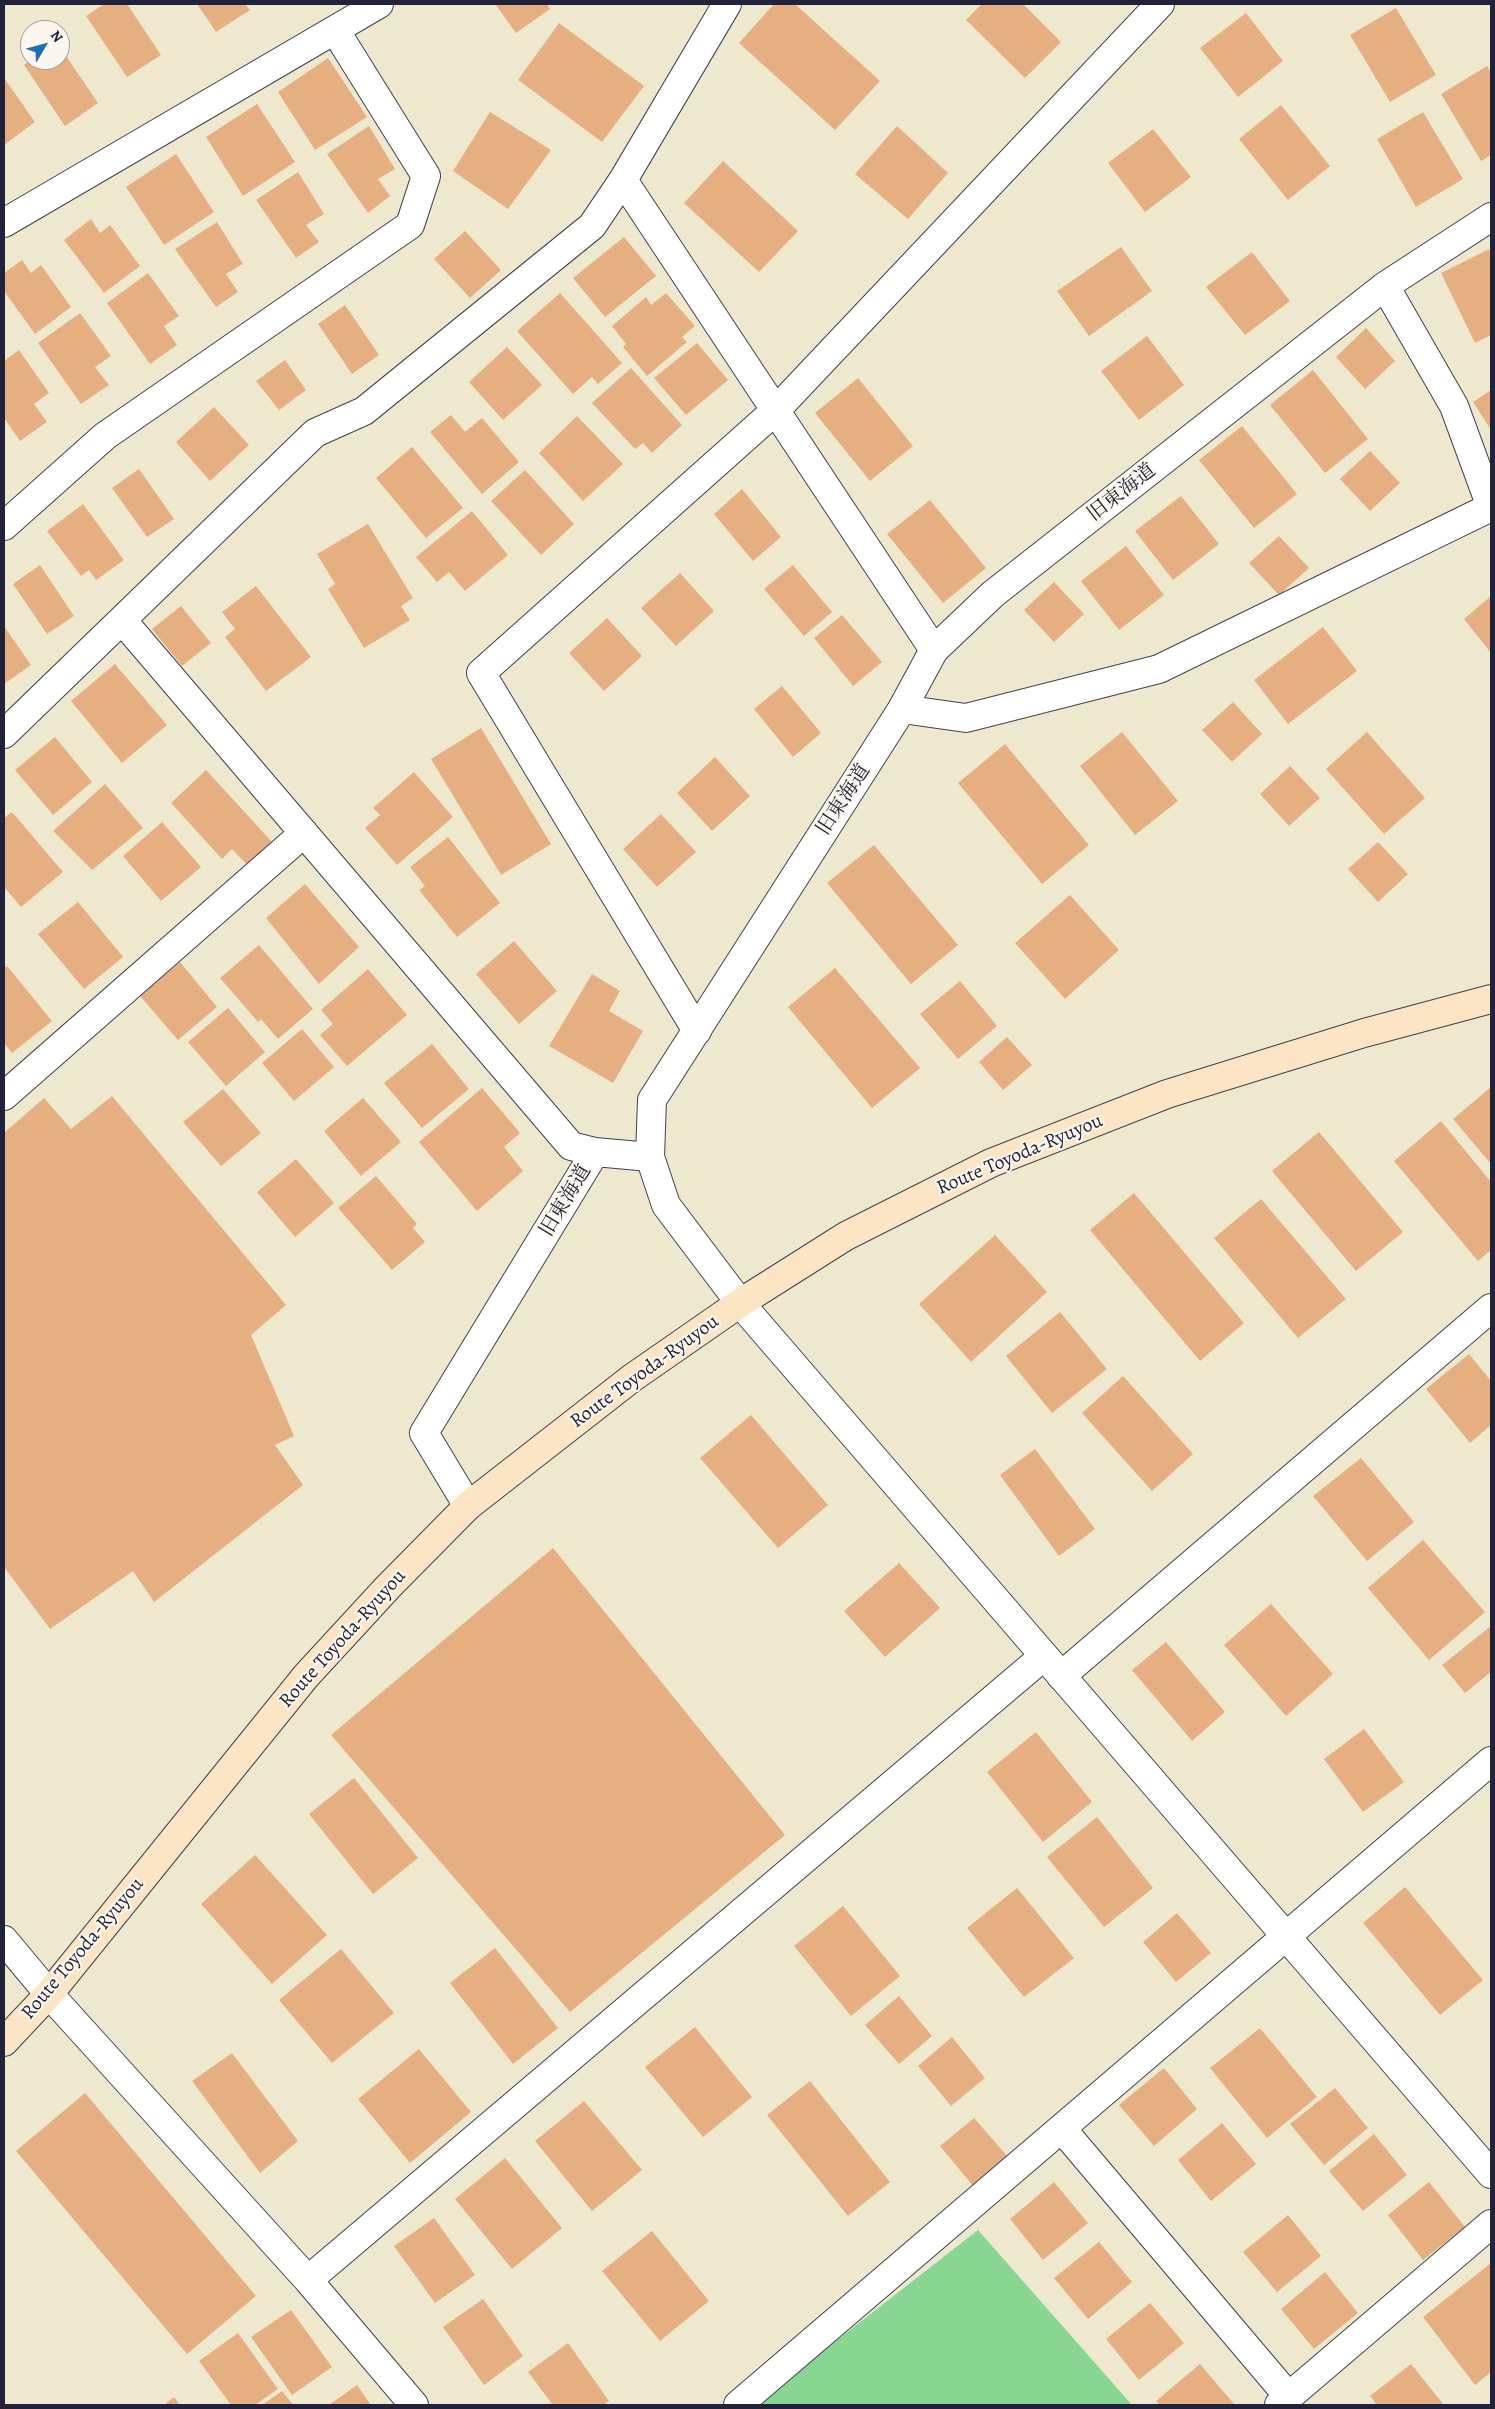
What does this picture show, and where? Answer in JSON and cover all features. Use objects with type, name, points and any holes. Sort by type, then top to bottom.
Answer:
[{"type":"main road","name":"Route Toyoda-Ryuyou","points":[[4,2042],[49,1994],[306,1676],[388,1587],[468,1506],[632,1378],[740,1303],[846,1236],[991,1163],[1166,1094],[1364,1033],[1491,999]]},
{"type":"street","points":[[4,223],[379,4]]},
{"type":"street","points":[[4,734],[315,433],[364,411],[592,226],[623,180],[727,4]]},
{"type":"street","points":[[696,1031],[481,673],[776,410],[1160,4]]},
{"type":"street","points":[[4,526],[104,436],[410,225],[426,176],[334,30]]},
{"type":"street","points":[[623,180],[934,650]]},
{"type":"street","name":"旧東海道","points":[[468,1506],[424,1433],[596,1152],[650,1157],[652,1100],[902,709],[934,650],[993,594],[1385,286],[1491,217]]},
{"type":"street","points":[[902,709],[966,718],[1159,670],[1491,507],[1454,406],[1385,286]]},
{"type":"street","points":[[122,620],[571,1146],[596,1152]]},
{"type":"street","points":[[4,1096],[304,833]]},
{"type":"street","points":[[650,1157],[666,1205],[740,1303],[1491,2174]]},
{"type":"street","points":[[308,2280],[1052,1666],[1491,1308]]},
{"type":"street","points":[[738,2405],[1491,1761]]},
{"type":"street","points":[[4,1940],[49,1994],[308,2280],[414,2405]]},
{"type":"street","points":[[1062,2129],[1284,2401],[1491,2224]]},
{"type":"green space","points":[[978,2230],[1132,2405],[754,2405]]},
{"type":"building","points":[[104,4],[127,4],[161,55],[127,77],[86,16]]},
{"type":"building","points":[[197,4],[245,4],[250,10],[216,32]]},
{"type":"building","points":[[495,4],[547,4],[550,9],[516,33]]},
{"type":"building","points":[[774,4],[795,4],[880,81],[835,130],[739,43]]},
{"type":"building","points":[[982,4],[1023,4],[1061,42],[1025,78],[966,20]]},
{"type":"building","points":[[1396,8],[1436,75],[1390,102],[1350,35]]},
{"type":"building","points":[[1246,13],[1283,61],[1238,97],[1200,48]]},
{"type":"building","points":[[559,23],[644,86],[602,142],[518,80]]},
{"type":"building","points":[[328,58],[367,117],[315,150],[278,92]]},
{"type":"building","points":[[70,62],[98,103],[65,126],[27,70],[70,70]]},
{"type":"building","points":[[1487,66],[1491,73],[1491,155],[1481,161],[1441,94]]},
{"type":"building","points":[[4,78],[35,122],[4,145]]},
{"type":"building","points":[[257,104],[295,162],[243,196],[206,137]]},
{"type":"building","points":[[1281,105],[1330,166],[1288,200],[1239,139]]},
{"type":"building","points":[[490,112],[551,150],[508,209],[453,171]]},
{"type":"building","points":[[1423,112],[1463,179],[1416,207],[1377,139]]},
{"type":"building","points":[[369,126],[395,169],[378,179],[390,196],[368,213],[327,154]]},
{"type":"building","points":[[897,126],[948,173],[908,219],[855,174]]},
{"type":"building","points":[[1153,129],[1191,177],[1145,212],[1108,163]]},
{"type":"building","points":[[176,154],[214,212],[164,245],[126,187]]},
{"type":"building","points":[[723,161],[798,231],[759,272],[684,203]]},
{"type":"building","points":[[298,172],[324,214],[306,225],[319,242],[296,258],[256,200]]},
{"type":"building","points":[[91,219],[100,233],[110,225],[140,266],[104,293],[64,240]]},
{"type":"building","points":[[217,222],[243,264],[226,274],[238,292],[216,307],[175,249]]},
{"type":"building","points":[[465,231],[501,270],[470,298],[434,259]]},
{"type":"building","points":[[624,237],[656,276],[605,317],[573,278]]},
{"type":"building","points":[[1121,247],[1152,291],[1089,336],[1057,291]]},
{"type":"building","points":[[1489,249],[1491,253],[1491,335],[1475,343],[1441,273]]},
{"type":"building","points":[[1252,252],[1290,301],[1245,335],[1206,287]]},
{"type":"building","points":[[22,260],[31,273],[41,265],[71,307],[35,334],[4,291],[4,273]]},
{"type":"building","points":[[148,273],[179,316],[164,326],[177,345],[150,364],[107,303]]},
{"type":"building","points":[[560,293],[622,363],[598,384],[592,377],[573,394],[517,331]]},
{"type":"building","points":[[666,293],[695,326],[682,337],[687,342],[647,376],[623,347],[626,344],[612,326],[646,297],[651,305]]},
{"type":"building","points":[[345,305],[379,355],[352,374],[318,324]]},
{"type":"building","points":[[80,313],[111,356],[95,367],[109,385],[81,404],[38,343]]},
{"type":"building","points":[[1366,328],[1395,361],[1365,389],[1336,357]]},
{"type":"building","points":[[1147,336],[1184,385],[1139,420],[1101,371]]},
{"type":"building","points":[[697,343],[728,380],[686,415],[654,378]]},
{"type":"building","points":[[507,347],[542,385],[503,420],[469,382]]},
{"type":"building","points":[[19,350],[49,393],[34,404],[47,422],[20,441],[4,418],[4,361]]},
{"type":"building","points":[[285,360],[306,390],[279,410],[256,381]]},
{"type":"building","points":[[631,368],[682,425],[652,453],[643,443],[635,449],[592,403]]},
{"type":"building","points":[[1313,370],[1368,439],[1325,473],[1270,405]]},
{"type":"building","points":[[858,378],[913,446],[870,481],[815,413]]},
{"type":"building","points":[[1491,390],[1491,430],[1473,402]]},
{"type":"building","points":[[214,407],[249,445],[210,481],[176,442]]},
{"type":"building","points":[[451,415],[465,432],[482,418],[519,462],[482,494],[430,432]]},
{"type":"building","points":[[577,416],[623,464],[583,501],[539,453]]},
{"type":"building","points":[[1242,426],[1297,494],[1254,528],[1199,460]]},
{"type":"building","points":[[412,447],[463,508],[426,538],[376,478]]},
{"type":"building","points":[[1370,451],[1400,483],[1370,511],[1340,479]]},
{"type":"building","points":[[139,469],[174,519],[147,537],[112,488]]},
{"type":"building","points":[[525,470],[574,524],[541,555],[491,501]]},
{"type":"building","points":[[742,489],[781,537],[753,561],[714,514]]},
{"type":"building","points":[[1181,496],[1219,544],[1173,580],[1135,531]]},
{"type":"building","points":[[930,500],[986,568],[943,603],[887,534]]},
{"type":"building","points":[[83,504],[124,560],[96,580],[89,570],[81,576],[47,531]]},
{"type":"building","points":[[472,511],[508,555],[465,591],[449,572],[437,582],[416,557]]},
{"type":"building","points":[[368,524],[413,598],[401,606],[410,620],[364,648],[328,589],[335,584],[317,554]]},
{"type":"building","points":[[1279,536],[1309,568],[1279,595],[1249,563]]},
{"type":"building","points":[[1126,546],[1164,595],[1119,630],[1081,581]]},
{"type":"building","points":[[40,565],[74,616],[47,634],[13,584]]},
{"type":"building","points":[[793,565],[832,612],[804,636],[764,589]]},
{"type":"building","points":[[680,573],[714,611],[676,646],[641,608]]},
{"type":"building","points":[[1054,582],[1084,614],[1054,642],[1024,610]]},
{"type":"building","points":[[256,586],[311,657],[266,691],[225,637],[235,629],[222,612]]},
{"type":"building","points":[[1491,596],[1491,653],[1464,619]]},
{"type":"building","points":[[181,606],[211,643],[182,666],[152,629]]},
{"type":"building","points":[[842,615],[882,662],[853,686],[814,638]]},
{"type":"building","points":[[607,618],[642,656],[604,691],[569,653]]},
{"type":"building","points":[[4,626],[31,665],[4,684]]},
{"type":"building","points":[[1323,627],[1357,671],[1288,724],[1254,680]]},
{"type":"building","points":[[115,664],[167,725],[122,763],[71,701]]},
{"type":"building","points":[[782,686],[821,733],[793,757],[754,709]]},
{"type":"building","points":[[1233,702],[1262,734],[1232,762],[1202,730]]},
{"type":"building","points":[[481,728],[551,844],[501,875],[431,759]]},
{"type":"building","points":[[1122,732],[1178,801],[1135,835],[1080,766]]},
{"type":"building","points":[[1367,732],[1425,798],[1384,834],[1326,769]]},
{"type":"building","points":[[55,737],[92,782],[53,815],[15,770]]},
{"type":"building","points":[[1005,744],[1089,845],[1042,884],[958,783]]},
{"type":"building","points":[[715,757],[750,796],[712,831],[677,793]]},
{"type":"building","points":[[1290,766],[1320,798],[1289,826],[1260,794]]},
{"type":"building","points":[[206,770],[273,843],[248,866],[232,849],[222,859],[171,803]]},
{"type":"building","points":[[414,772],[453,817],[397,865],[365,828],[380,815],[373,808]]},
{"type":"building","points":[[105,784],[143,828],[92,870],[53,831]]},
{"type":"building","points":[[12,812],[63,872],[21,907],[4,887],[4,818]]},
{"type":"building","points":[[661,814],[696,852],[657,887],[623,849]]},
{"type":"building","points":[[162,822],[201,867],[161,901],[123,856]]},
{"type":"building","points":[[448,837],[500,903],[457,937],[419,890],[425,886],[410,867]]},
{"type":"building","points":[[1378,842],[1408,874],[1378,902],[1348,869]]},
{"type":"building","points":[[874,845],[958,945],[911,984],[827,883]]},
{"type":"building","points":[[305,884],[359,947],[319,984],[266,918]]},
{"type":"building","points":[[1070,895],[1119,950],[1065,999],[1015,943]]},
{"type":"building","points":[[78,902],[123,957],[84,989],[38,934]]},
{"type":"building","points":[[514,941],[557,991],[519,1024],[476,974]]},
{"type":"building","points":[[259,945],[313,1009],[278,1039],[261,1019],[258,1022],[220,978]]},
{"type":"building","points":[[180,962],[217,1007],[178,1040],[140,996]]},
{"type":"building","points":[[7,966],[52,1021],[12,1053],[4,1043],[4,968]]},
{"type":"building","points":[[835,968],[920,1068],[872,1108],[788,1007]]},
{"type":"building","points":[[368,969],[407,1015],[347,1066],[320,1035],[333,1024],[321,1010]]},
{"type":"building","points":[[592,974],[620,991],[609,1011],[643,1031],[613,1083],[549,1046]]},
{"type":"building","points":[[960,981],[997,1026],[958,1059],[920,1014]]},
{"type":"building","points":[[228,1008],[265,1052],[226,1086],[188,1042]]},
{"type":"building","points":[[302,1029],[334,1067],[294,1101],[262,1063]]},
{"type":"building","points":[[1007,1037],[1032,1065],[1003,1090],[979,1062]]},
{"type":"building","points":[[432,1044],[469,1089],[422,1128],[384,1083]]},
{"type":"building","points":[[1491,1087],[1491,1164],[1453,1119]]},
{"type":"building","points":[[482,1088],[520,1133],[504,1147],[523,1171],[477,1211],[419,1142]]},
{"type":"building","points":[[223,1089],[261,1133],[221,1166],[183,1122]]},
{"type":"building","points":[[112,1096],[286,1305],[251,1335],[294,1436],[275,1445],[303,1485],[154,1602],[133,1571],[50,1629],[4,1567],[4,1133],[44,1098],[71,1129]]},
{"type":"building","points":[[363,1098],[401,1142],[361,1176],[324,1131]]},
{"type":"building","points":[[1441,1121],[1491,1182],[1491,1250],[1478,1261],[1394,1161]]},
{"type":"building","points":[[1319,1132],[1403,1232],[1356,1271],[1272,1171]]},
{"type":"building","points":[[296,1159],[334,1203],[295,1237],[257,1192]]},
{"type":"building","points":[[376,1176],[417,1224],[413,1228],[425,1242],[392,1270],[338,1208]]},
{"type":"building","points":[[1134,1193],[1244,1323],[1200,1361],[1090,1230]]},
{"type":"building","points":[[1261,1199],[1346,1299],[1298,1338],[1214,1238]]},
{"type":"building","points":[[995,1235],[1047,1292],[971,1362],[919,1304]]},
{"type":"building","points":[[1060,1312],[1107,1369],[1052,1413],[1006,1356]]},
{"type":"building","points":[[1469,1354],[1491,1381],[1491,1425],[1470,1443],[1426,1389]]},
{"type":"building","points":[[1123,1376],[1193,1454],[1152,1491],[1082,1413]]},
{"type":"building","points":[[751,1415],[828,1505],[778,1548],[700,1458]]},
{"type":"building","points":[[1035,1449],[1095,1529],[1059,1556],[1000,1475]]},
{"type":"building","points":[[1361,1458],[1414,1522],[1367,1561],[1313,1496]]},
{"type":"building","points":[[1423,1540],[1485,1612],[1429,1660],[1368,1588]]},
{"type":"building","points":[[553,1548],[785,1835],[570,2012],[331,1735]]},
{"type":"building","points":[[899,1563],[940,1608],[885,1657],[844,1611]]},
{"type":"building","points":[[1271,1604],[1333,1674],[1286,1716],[1224,1645]]},
{"type":"building","points":[[1491,1626],[1491,1672],[1465,1693],[1442,1665]]},
{"type":"building","points":[[1166,1642],[1225,1712],[1192,1741],[1132,1670]]},
{"type":"building","points":[[1364,1729],[1404,1782],[1363,1812],[1324,1759]]},
{"type":"building","points":[[1036,1732],[1092,1802],[1043,1842],[987,1772]]},
{"type":"building","points":[[354,1778],[418,1858],[373,1894],[309,1814]]},
{"type":"building","points":[[1097,1817],[1153,1888],[1104,1927],[1047,1857]]},
{"type":"building","points":[[255,1855],[327,1935],[272,1984],[201,1904]]},
{"type":"building","points":[[1405,1887],[1483,1980],[1440,2015],[1363,1923]]},
{"type":"building","points":[[1017,1888],[1074,1958],[1024,1997],[967,1928]]},
{"type":"building","points":[[843,1906],[900,1976],[851,2016],[794,1946]]},
{"type":"building","points":[[1177,1913],[1211,1953],[1176,1982],[1143,1942]]},
{"type":"building","points":[[495,1948],[558,2028],[513,2064],[450,1983]]},
{"type":"building","points":[[341,1949],[394,2013],[332,2063],[279,2000]]},
{"type":"building","points":[[899,1996],[932,2036],[899,2064],[865,2025]]},
{"type":"building","points":[[695,2027],[752,2097],[703,2137],[645,2067]]},
{"type":"building","points":[[1260,2028],[1317,2097],[1267,2138],[1210,2068]]},
{"type":"building","points":[[952,2037],[985,2078],[951,2106],[918,2066]]},
{"type":"building","points":[[419,2049],[471,2112],[410,2163],[358,2099]]},
{"type":"building","points":[[232,2053],[298,2141],[260,2173],[192,2081]]},
{"type":"building","points":[[1164,2068],[1197,2109],[1154,2146],[1119,2105]]},
{"type":"building","points":[[810,2081],[890,2182],[848,2216],[767,2115]]},
{"type":"building","points":[[1335,2088],[1368,2128],[1324,2165],[1290,2124]]},
{"type":"building","points":[[85,2093],[256,2296],[187,2354],[16,2151]]},
{"type":"building","points":[[584,2101],[642,2170],[592,2211],[535,2141]]},
{"type":"building","points":[[974,2118],[1008,2157],[973,2186],[940,2146]]},
{"type":"building","points":[[1222,2123],[1256,2164],[1211,2201],[1178,2160]]},
{"type":"building","points":[[1374,2134],[1407,2175],[1363,2211],[1329,2171]]},
{"type":"building","points":[[505,2158],[562,2228],[512,2269],[455,2199]]},
{"type":"building","points":[[1054,2182],[1088,2223],[1043,2260],[1010,2219]]},
{"type":"building","points":[[1429,2182],[1465,2227],[1423,2260],[1388,2215]]},
{"type":"building","points":[[1288,2215],[1321,2256],[1277,2292],[1243,2252]]},
{"type":"building","points":[[434,2218],[475,2275],[435,2303],[394,2246]]},
{"type":"building","points":[[652,2231],[709,2301],[660,2341],[602,2271]]},
{"type":"building","points":[[1099,2242],[1132,2282],[1088,2319],[1054,2278]]},
{"type":"building","points":[[1491,2263],[1491,2372],[1475,2385],[1423,2317]]},
{"type":"building","points":[[1325,2272],[1358,2313],[1314,2349],[1281,2309]]},
{"type":"building","points":[[483,2299],[523,2356],[484,2385],[443,2327]]},
{"type":"building","points":[[1150,2303],[1184,2343],[1139,2380],[1106,2339]]},
{"type":"building","points":[[291,2310],[332,2367],[292,2395],[251,2337]]},
{"type":"building","points":[[238,2333],[278,2389],[255,2405],[231,2405],[199,2361]]},
{"type":"building","points":[[568,2343],[609,2401],[603,2405],[553,2405],[528,2372]]},
{"type":"building","points":[[1200,2364],[1234,2404],[1160,2405],[1156,2401]]},
{"type":"building","points":[[1411,2364],[1444,2405],[1377,2405],[1370,2396]]},
{"type":"building","points":[[357,2385],[371,2405],[329,2405]]},
{"type":"building","points":[[282,2391],[293,2405],[262,2405]]},
{"type":"building","points":[[174,2397],[180,2405],[164,2405]]}]
